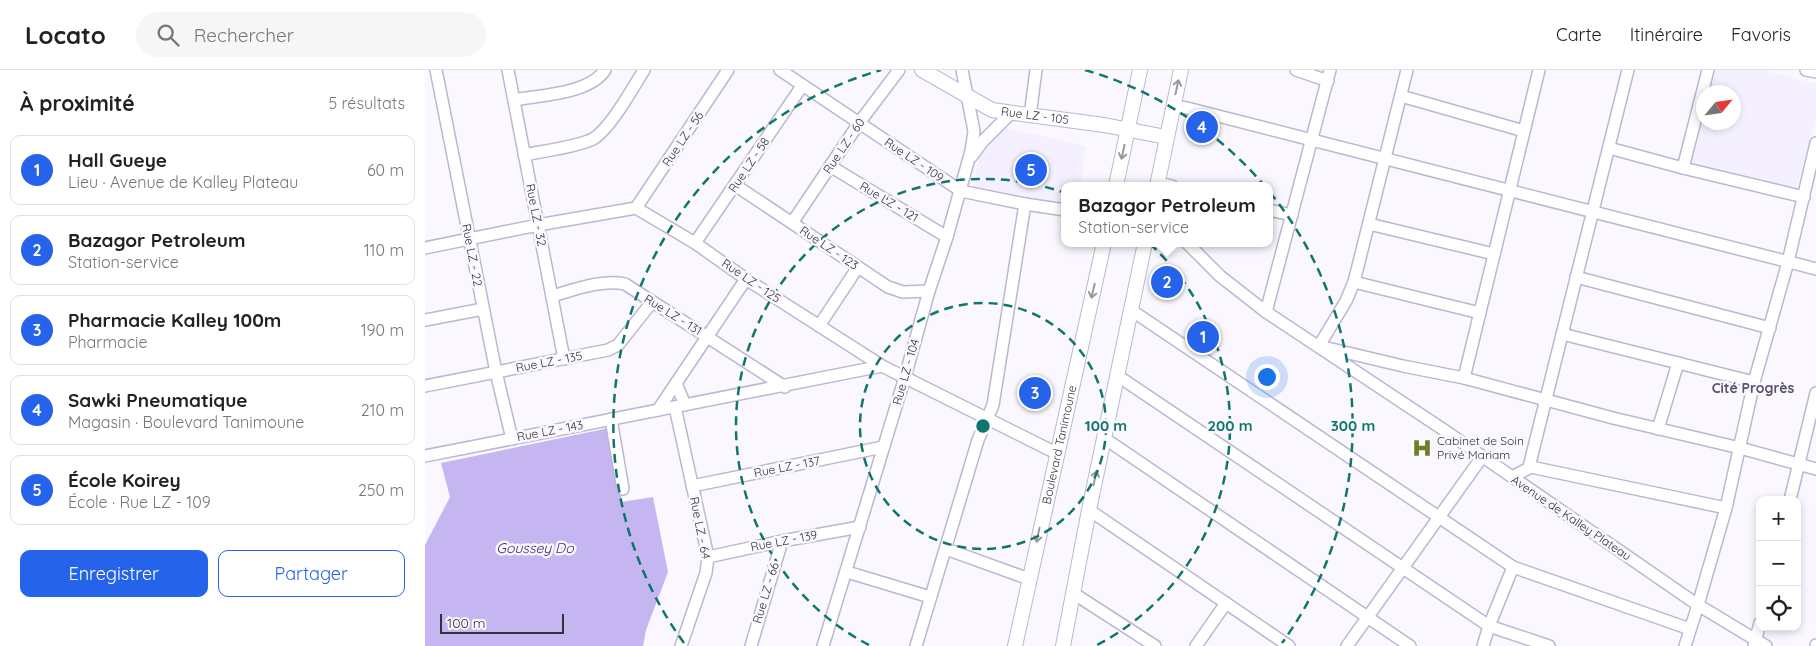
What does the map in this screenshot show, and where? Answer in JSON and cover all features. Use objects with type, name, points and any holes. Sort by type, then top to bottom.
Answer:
[{"type":"main road","name":"Rue LZ - 105","points":[[922,70],[992,110],[1104,125],[1166,137]]},
{"type":"main road","points":[[1117,182],[1140,70]]},
{"type":"main road","points":[[1162,182],[1166,137],[1181,70]]},
{"type":"main road","name":"Boulevard Tanimoune","points":[[1015,646],[1056,453],[1103,247]]},
{"type":"main road","points":[[1063,646],[1089,510],[1144,247]]},
{"type":"street","name":"Rue LZ - 22","points":[[436,70],[495,372],[512,439]]},
{"type":"street","name":"Rue LZ - 32","points":[[508,70],[564,359]]},
{"type":"street","points":[[513,100],[581,88],[594,82],[605,70]]},
{"type":"street","points":[[524,155],[579,143],[592,139],[603,132],[644,70]]},
{"type":"street","name":"Rue LZ - 56","points":[[636,208],[728,70]]},
{"type":"street","name":"Rue LZ - 109","points":[[779,70],[961,191],[1061,209]]},
{"type":"street","name":"Rue LZ - 60","points":[[792,223],[859,123],[899,70]]},
{"type":"street","name":"Rue LZ - 104","points":[[823,646],[847,572],[969,159],[974,131],[963,70]]},
{"type":"street","points":[[1030,116],[1036,70]]},
{"type":"street","points":[[1265,312],[1329,75],[1296,70]]},
{"type":"street","points":[[1407,70],[1354,282],[1347,301],[1319,346],[1464,378],[1816,468]]},
{"type":"street","points":[[1464,378],[1539,70]]},
{"type":"street","points":[[1529,467],[1628,70]]},
{"type":"street","points":[[1683,168],[1708,70]]},
{"type":"street","points":[[1806,70],[1816,72]]},
{"type":"street","name":"Rue LZ - 58","points":[[695,243],[802,86]]},
{"type":"street","points":[[1401,96],[1525,131]]},
{"type":"street","points":[[1173,106],[1187,108],[1384,160],[1593,210],[1816,269]]},
{"type":"street","points":[[969,159],[982,142],[1011,113]]},
{"type":"street","points":[[1685,646],[1699,605],[1725,508],[1754,382],[1788,262],[1816,143]]},
{"type":"street","points":[[1609,148],[1804,197]]},
{"type":"street","name":"Rue LZ - 121","points":[[830,166],[947,237]]},
{"type":"street","name":"Rue LZ - 123","points":[[735,185],[896,291],[929,290]]},
{"type":"street","points":[[916,646],[978,440],[993,404],[1025,204]]},
{"type":"street","points":[[425,248],[538,225],[636,208]]},
{"type":"street","name":"Rue LZ - 125","points":[[636,208],[695,243],[882,366],[1056,453]]},
{"type":"street","points":[[1273,211],[1292,215]]},
{"type":"street","points":[[1369,224],[1494,254]]},
{"type":"street","name":"Avenue de Kalley Plateau","points":[[1191,247],[1220,276],[1265,312],[1319,346],[1758,644]]},
{"type":"street","points":[[819,326],[858,267]]},
{"type":"street","points":[[1576,277],[1770,328]]},
{"type":"street","points":[[658,410],[746,278]]},
{"type":"street","name":"Rue LZ - 131","points":[[552,296],[615,282],[625,284],[785,386]]},
{"type":"street","points":[[1354,282],[1479,313]]},
{"type":"street","name":"Rue LZ - 135","points":[[425,386],[608,350],[618,344],[652,302]]},
{"type":"street","points":[[425,320],[483,309]]},
{"type":"street","points":[[1131,310],[1513,567],[1690,629]]},
{"type":"street","points":[[1562,334],[1754,382]]},
{"type":"street","points":[[1658,428],[1678,363]]},
{"type":"street","points":[[680,406],[882,366]]},
{"type":"street","points":[[1118,376],[1489,626],[1549,646]]},
{"type":"street","name":"Rue LZ - 64","points":[[676,383],[692,486],[708,557],[704,580],[681,646]]},
{"type":"street","points":[[1791,496],[1816,393]]},
{"type":"street","name":"Rue LZ - 143","points":[[425,456],[680,406]]},
{"type":"street","points":[[611,420],[623,490]]},
{"type":"street","points":[[1104,438],[1410,646]]},
{"type":"street","name":"Rue LZ - 137","points":[[692,486],[883,447]]},
{"type":"street","points":[[1347,646],[1482,457]]},
{"type":"street","points":[[1513,477],[1529,467],[1589,478],[1725,508]]},
{"type":"street","points":[[1089,510],[1226,603],[1273,642],[1289,646]]},
{"type":"street","name":"Rue LZ - 139","points":[[708,557],[860,527]]},
{"type":"street","name":"Rue LZ - 66","points":[[751,646],[782,541]]},
{"type":"street","points":[[946,550],[1029,579]]},
{"type":"street","points":[[1483,646],[1513,567]]},
{"type":"street","points":[[847,572],[930,597]]},
{"type":"street","points":[[1073,593],[1155,646]]},
{"type":"street","points":[[1196,646],[1226,603]]},
{"type":"street","points":[[1758,644],[1759,631]]},
{"type":"shaded area","points":[[1716,70],[1762,70],[1816,84],[1816,117],[1796,192],[1691,164],[1700,130],[1741,130],[1741,85],[1712,85]]},
{"type":"shaded area","points":[[1006,128],[1086,146],[1081,182],[1061,182],[1061,204],[972,191],[982,147],[992,136],[995,139]]},
{"type":"water","name":"Goussey Do","points":[[609,428],[622,502],[653,497],[668,572],[646,630],[643,646],[425,646],[425,545],[450,497],[441,463]]},
{"type":"place","name":"Sawki Pneumatique","points":[[1202,127]]},
{"type":"place","name":"École Koirey","points":[[1031,170]]},
{"type":"place","name":"Bazagor Petroleum","points":[[1167,282]]},
{"type":"place","name":"Hall Gueye","points":[[1203,337]]},
{"type":"place","name":"Pharmacie Kalley 100m","points":[[1035,393]]},
{"type":"place","name":"Cabinet de Soin Privé Mariam","points":[[1422,448]]},
{"type":"district","name":"Cité Progrès","points":[[1753,388]]}]
